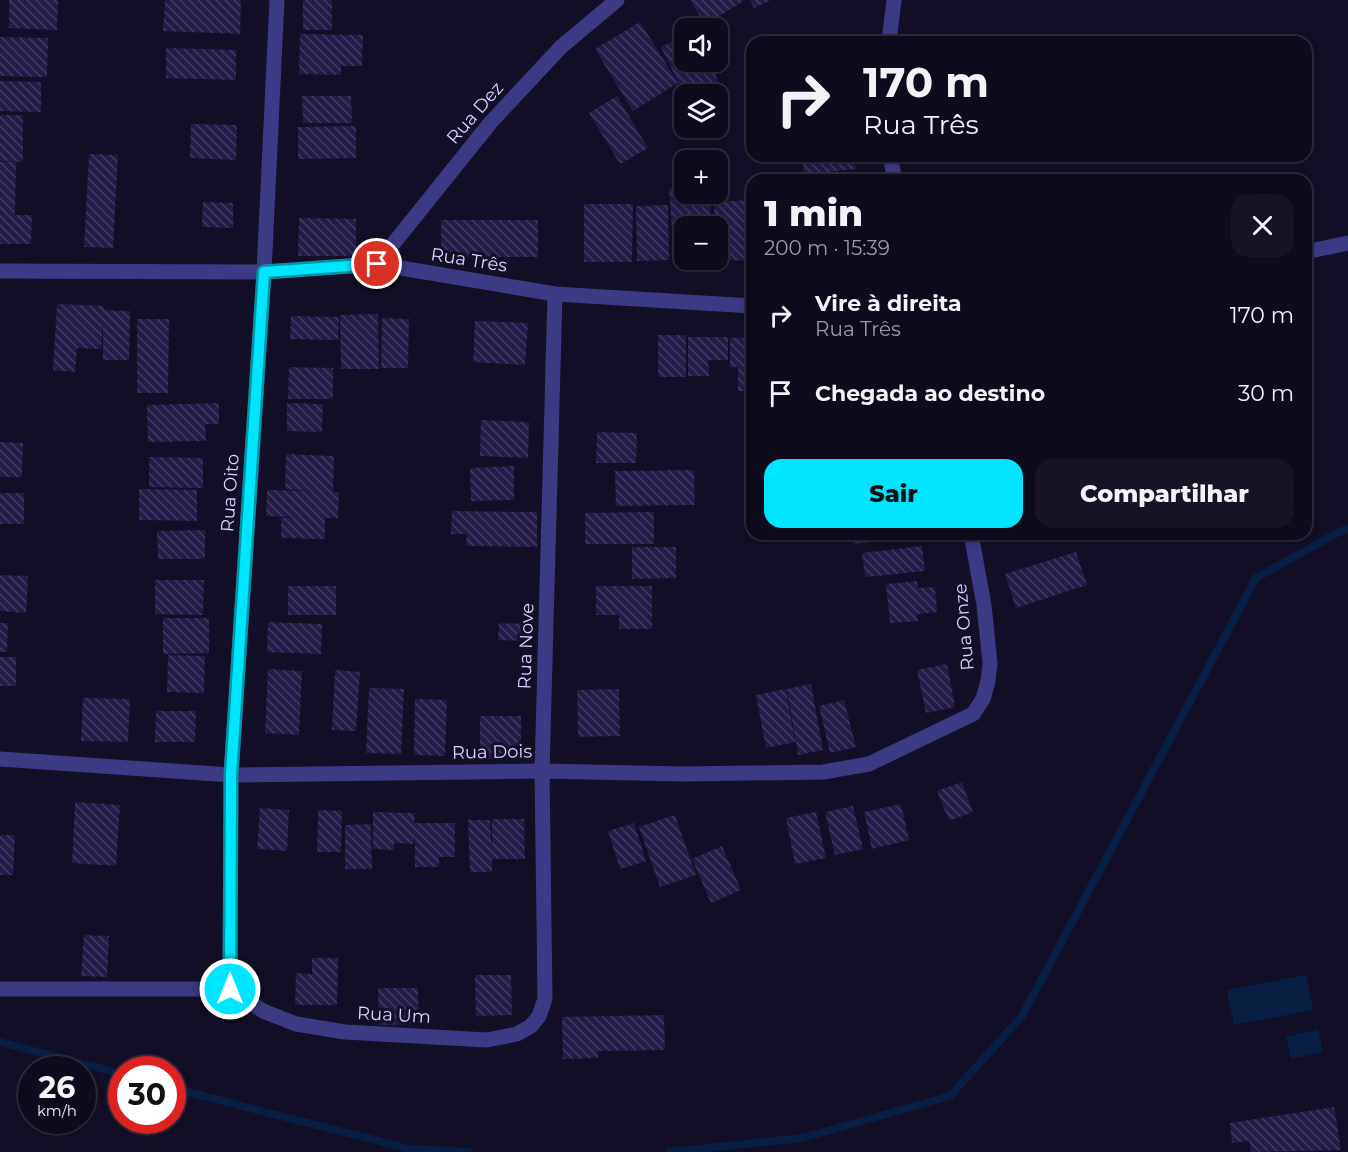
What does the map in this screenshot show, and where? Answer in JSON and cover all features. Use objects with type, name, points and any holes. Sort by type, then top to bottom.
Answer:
[{"type":"street","name":"Rua Oito","points":[[230,989],[231,775],[264,272],[277,0]]},
{"type":"street","name":"Rua Dez","points":[[377,264],[491,122],[561,47],[617,0]]},
{"type":"street","points":[[890,36],[894,0]]},
{"type":"street","points":[[1312,251],[1348,243]]},
{"type":"street","name":"Rua Três","points":[[0,271],[264,272],[377,264],[555,294],[746,306]]},
{"type":"street","name":"Rua Nove","points":[[545,999],[542,771],[555,294]]},
{"type":"street","name":"Rua Onze","points":[[972,540],[984,605],[990,663],[983,699],[973,714]]},
{"type":"street","name":"Rua Dois","points":[[0,759],[231,775],[542,771],[684,774],[823,772],[869,765],[973,714]]},
{"type":"street","points":[[0,989],[230,989]]},
{"type":"street","name":"Rua Um","points":[[230,989],[263,1011],[296,1024],[345,1032],[487,1040],[517,1034],[531,1026],[539,1016],[545,999]]},
{"type":"water","points":[[1306,975],[1313,1010],[1234,1025],[1227,990]]},
{"type":"water","points":[[1318,1029],[1323,1052],[1291,1059],[1286,1037]]},
{"type":"building","points":[[9,0],[58,0],[57,30],[9,28]]},
{"type":"building","points":[[165,0],[241,0],[240,34],[163,31]]},
{"type":"building","points":[[303,0],[332,0],[332,30],[303,30]]},
{"type":"building","points":[[690,0],[745,0],[716,18],[701,18]]},
{"type":"building","points":[[750,0],[771,0],[754,8]]},
{"type":"building","points":[[640,22],[678,83],[633,111],[595,49]]},
{"type":"building","points":[[300,34],[363,35],[362,66],[341,66],[341,75],[299,74]]},
{"type":"building","points":[[0,37],[48,38],[47,77],[0,76]]},
{"type":"building","points":[[674,41],[674,72],[714,72],[720,84],[679,84],[661,47]]},
{"type":"building","points":[[166,48],[236,50],[236,80],[166,78]]},
{"type":"building","points":[[0,81],[41,82],[41,112],[0,111]]},
{"type":"building","points":[[302,96],[351,96],[352,123],[303,123]]},
{"type":"building","points":[[617,96],[648,148],[620,164],[589,113]]},
{"type":"building","points":[[0,115],[23,115],[23,162],[0,161]]},
{"type":"building","points":[[191,124],[237,125],[236,160],[190,158]]},
{"type":"building","points":[[356,126],[356,158],[298,159],[298,127]]},
{"type":"building","points":[[89,154],[118,155],[113,248],[84,247]]},
{"type":"building","points":[[0,162],[16,162],[15,215],[32,215],[31,244],[0,244]]},
{"type":"building","points":[[803,162],[855,162],[856,169],[804,174]]},
{"type":"building","points":[[674,187],[674,204],[710,204],[711,216],[674,216],[673,244],[669,188]]},
{"type":"building","points":[[746,200],[746,260],[728,261],[728,216],[715,216],[714,204]]},
{"type":"building","points":[[203,202],[233,203],[233,228],[202,227]]},
{"type":"building","points":[[584,204],[633,204],[632,262],[584,262]]},
{"type":"building","points":[[668,205],[669,260],[637,261],[636,206]]},
{"type":"building","points":[[299,218],[356,219],[356,256],[298,256]]},
{"type":"building","points":[[441,220],[538,220],[538,257],[441,257]]},
{"type":"building","points":[[57,304],[104,306],[104,310],[130,311],[129,360],[103,360],[103,319],[101,349],[77,348],[75,372],[53,370]]},
{"type":"building","points":[[378,314],[379,369],[341,369],[340,315]]},
{"type":"building","points":[[291,316],[339,317],[338,340],[290,339]]},
{"type":"building","points":[[382,318],[409,319],[408,368],[381,368]]},
{"type":"building","points":[[137,319],[169,319],[168,393],[137,393]]},
{"type":"building","points":[[475,321],[528,323],[525,365],[473,362]]},
{"type":"building","points":[[658,335],[686,335],[686,377],[658,377]]},
{"type":"building","points":[[688,337],[728,337],[728,360],[708,360],[709,376],[688,376]]},
{"type":"building","points":[[730,338],[746,338],[746,391],[738,391],[738,367],[730,367]]},
{"type":"building","points":[[289,367],[333,368],[333,399],[288,399]]},
{"type":"building","points":[[219,403],[219,424],[205,424],[206,441],[148,442],[147,405]]},
{"type":"building","points":[[287,403],[323,404],[322,432],[287,431]]},
{"type":"building","points":[[481,420],[529,422],[528,458],[480,456]]},
{"type":"building","points":[[597,432],[637,433],[636,463],[596,463]]},
{"type":"building","points":[[0,442],[23,443],[22,477],[0,477]]},
{"type":"building","points":[[286,454],[334,456],[333,492],[339,492],[338,518],[325,518],[325,539],[281,538],[281,518],[297,517],[266,516],[267,490],[316,491],[285,489]]},
{"type":"building","points":[[149,457],[203,458],[203,488],[149,487]]},
{"type":"building","points":[[514,466],[514,500],[471,501],[470,468]]},
{"type":"building","points":[[694,470],[695,505],[616,506],[615,471]]},
{"type":"building","points":[[139,489],[197,490],[197,521],[139,520]]},
{"type":"building","points":[[0,493],[24,493],[24,524],[0,524]]},
{"type":"building","points":[[452,511],[537,512],[537,547],[466,546],[467,534],[451,534]]},
{"type":"building","points":[[654,512],[654,544],[585,544],[585,513]]},
{"type":"building","points":[[205,530],[205,559],[158,559],[157,531]]},
{"type":"building","points":[[854,540],[892,540],[854,544]]},
{"type":"building","points":[[922,546],[925,571],[865,577],[862,553]]},
{"type":"building","points":[[632,547],[676,547],[676,578],[632,579]]},
{"type":"building","points":[[1076,552],[1087,585],[1016,608],[1005,574]]},
{"type":"building","points":[[0,575],[28,576],[26,613],[0,611]]},
{"type":"building","points":[[155,580],[204,580],[203,615],[155,614]]},
{"type":"building","points":[[917,581],[918,588],[935,587],[937,612],[917,614],[918,621],[890,623],[886,584]]},
{"type":"building","points":[[288,586],[336,586],[336,615],[288,615]]},
{"type":"building","points":[[596,586],[652,586],[652,629],[619,629],[619,615],[596,615]]},
{"type":"building","points":[[163,618],[209,618],[209,653],[163,654]]},
{"type":"building","points":[[268,622],[322,624],[321,654],[267,652]]},
{"type":"building","points":[[0,623],[8,623],[7,652],[0,652]]},
{"type":"building","points":[[499,623],[527,624],[526,641],[498,640]]},
{"type":"building","points":[[168,655],[205,656],[204,693],[167,692]]},
{"type":"building","points":[[0,657],[16,657],[16,686],[0,686]]},
{"type":"building","points":[[947,664],[955,707],[926,713],[917,670]]},
{"type":"building","points":[[268,669],[302,671],[299,735],[265,733]]},
{"type":"building","points":[[335,670],[360,672],[356,731],[332,730]]},
{"type":"building","points":[[811,684],[823,750],[798,755],[787,689]]},
{"type":"building","points":[[369,688],[404,689],[401,754],[366,753]]},
{"type":"building","points":[[619,689],[620,736],[578,737],[577,690]]},
{"type":"building","points":[[786,689],[795,742],[766,748],[756,695]]},
{"type":"building","points":[[83,698],[130,699],[128,742],[81,741]]},
{"type":"building","points":[[415,699],[447,700],[445,756],[414,755]]},
{"type":"building","points":[[844,700],[856,747],[830,753],[819,706]]},
{"type":"building","points":[[156,711],[196,711],[195,742],[155,742]]},
{"type":"building","points":[[480,716],[521,716],[521,759],[480,759]]},
{"type":"building","points":[[962,782],[973,812],[949,821],[937,791]]},
{"type":"building","points":[[75,802],[120,805],[116,866],[72,863]]},
{"type":"building","points":[[901,804],[909,840],[872,849],[864,812]]},
{"type":"building","points":[[853,806],[863,849],[835,855],[825,812]]},
{"type":"building","points":[[260,808],[289,810],[287,851],[257,849]]},
{"type":"building","points":[[318,810],[342,811],[341,852],[317,852]]},
{"type":"building","points":[[373,812],[415,813],[414,823],[455,823],[455,857],[439,857],[439,867],[415,867],[415,835],[414,844],[394,843],[394,850],[373,849]]},
{"type":"building","points":[[816,812],[826,858],[795,864],[786,818]]},
{"type":"building","points":[[675,815],[696,875],[660,887],[639,827]]},
{"type":"building","points":[[492,819],[524,819],[525,859],[492,859],[492,872],[470,872],[468,820],[490,820],[492,853]]},
{"type":"building","points":[[634,823],[646,861],[620,869],[608,831]]},
{"type":"building","points":[[371,824],[372,869],[345,869],[345,825]]},
{"type":"building","points":[[0,835],[15,835],[13,875],[0,875]]},
{"type":"building","points":[[722,846],[741,890],[711,903],[692,859]]},
{"type":"building","points":[[84,935],[109,936],[107,977],[81,976]]},
{"type":"building","points":[[312,958],[338,958],[337,1005],[295,1005],[296,973],[312,974]]},
{"type":"building","points":[[475,975],[511,975],[512,1015],[476,1016]]},
{"type":"building","points":[[378,988],[418,988],[419,1024],[379,1025]]},
{"type":"building","points":[[664,1015],[665,1050],[598,1051],[598,1058],[563,1059],[562,1017]]},
{"type":"building","points":[[1334,1107],[1341,1150],[1251,1152],[1249,1141],[1232,1143],[1230,1123]]},
{"type":"waterway","points":[[670,1152],[802,1138],[950,1096],[1022,1016],[1256,578],[1348,529]]},
{"type":"waterway","points":[[0,1042],[108,1070]]},
{"type":"waterway","points":[[186,1092],[410,1149],[468,1152]]},
{"type":"route","points":[[230,989],[231,775],[264,272],[377,264]]}]
